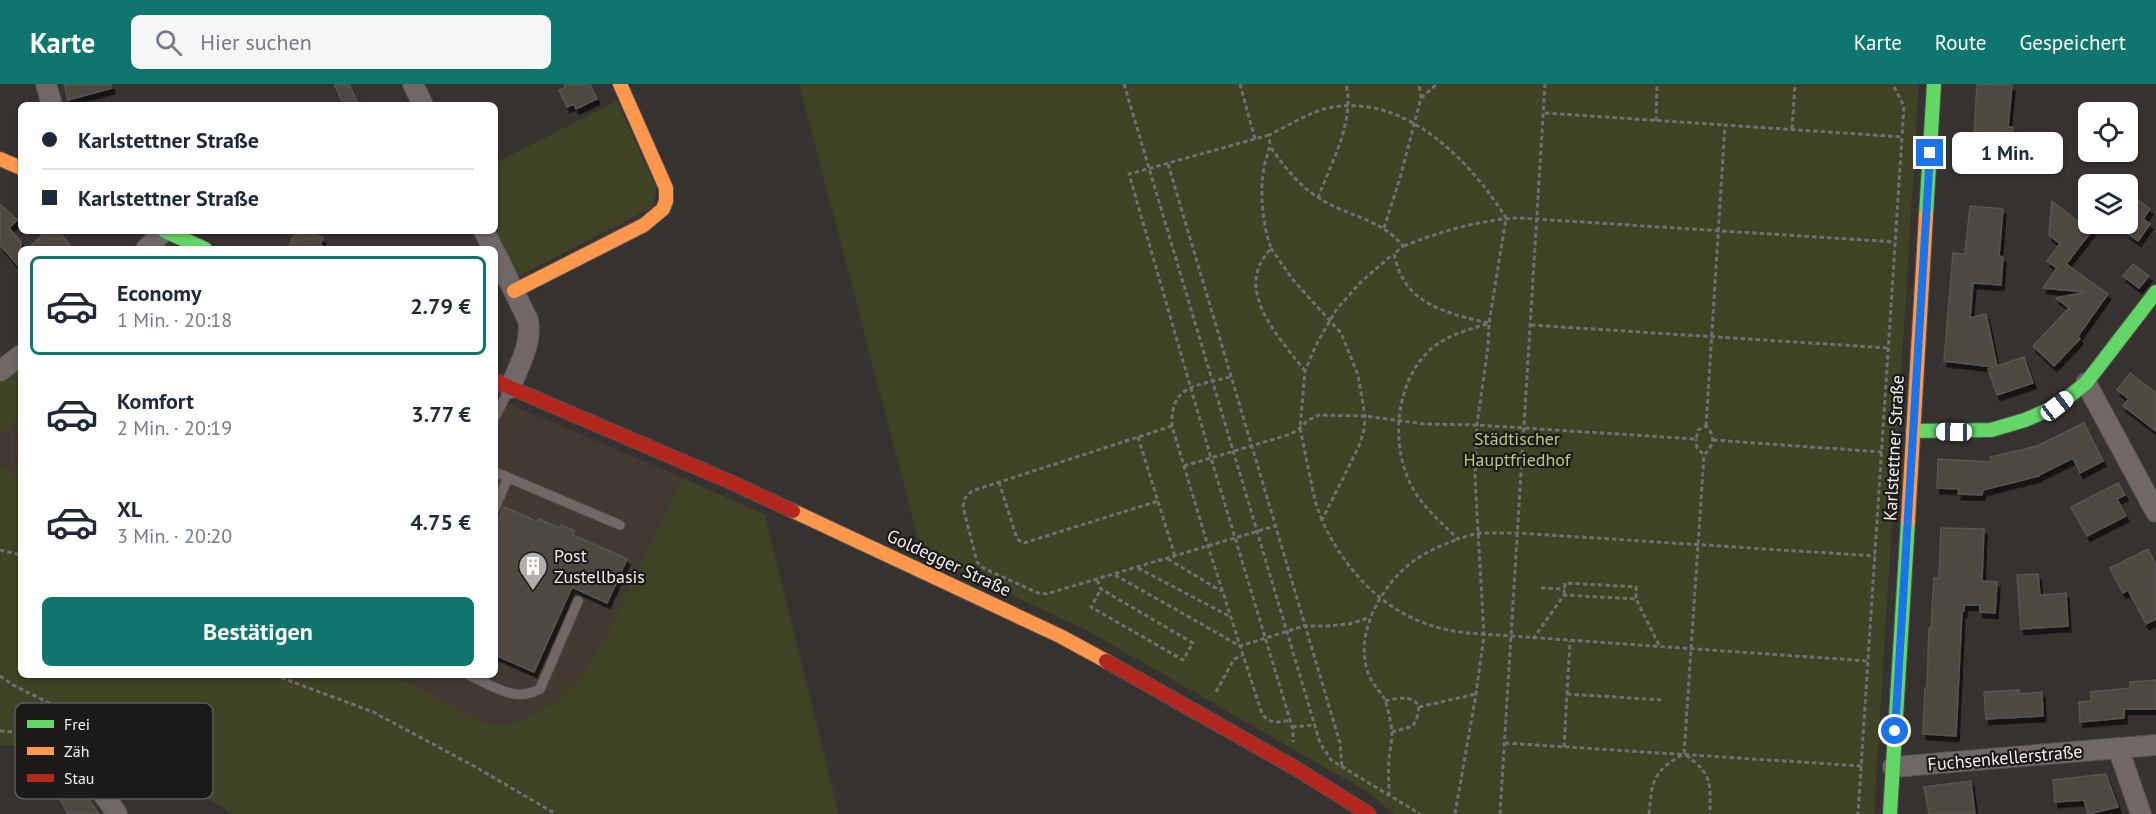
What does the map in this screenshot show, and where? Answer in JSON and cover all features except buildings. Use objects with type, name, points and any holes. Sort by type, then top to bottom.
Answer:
[{"type":"street","points":[[46,84],[51,102]]},
{"type":"street","points":[[413,84],[422,102]]},
{"type":"street","points":[[514,291],[644,225],[663,209],[666,201],[666,188],[620,84]]},
{"type":"street","name":"Karlstettner Straße","points":[[1890,814],[1934,84]]},
{"type":"street","points":[[0,159],[18,167]]},
{"type":"street","points":[[149,246],[162,234]]},
{"type":"street","points":[[172,234],[198,246]]},
{"type":"street","points":[[498,259],[530,328],[529,338],[502,384]]},
{"type":"street","points":[[1913,431],[1991,430],[2025,420],[2057,406],[2086,383],[2156,292]]},
{"type":"street","points":[[0,371],[18,357]]},
{"type":"street","points":[[2086,383],[2156,512]]},
{"type":"street","name":"Goldegger Straße","points":[[502,384],[733,483],[996,604],[1119,666],[1295,768],[1369,814]]},
{"type":"street","name":"Fuchsenkellerstraße","points":[[1893,767],[2156,745]]},
{"type":"street","points":[[2118,748],[2141,814]]},
{"type":"street","points":[[107,799],[117,814]]},
{"type":"lane","points":[[498,403],[502,384]]},
{"type":"lane","points":[[498,473],[620,525]]},
{"type":"lane","points":[[498,501],[508,477]]},
{"type":"lane","points":[[476,678],[516,696],[529,695],[540,689],[578,601]]},
{"type":"path","points":[[1124,84],[1320,743],[1332,760],[1420,814]]},
{"type":"path","points":[[1240,84],[1255,140]]},
{"type":"path","points":[[1318,198],[1345,124],[1348,106],[1346,84]]},
{"type":"path","points":[[1384,228],[1400,178],[1420,98],[1419,84]]},
{"type":"path","points":[[1420,98],[1437,84]]},
{"type":"path","points":[[1500,814],[1545,84]]},
{"type":"path","points":[[1656,121],[1657,84]]},
{"type":"path","points":[[1792,129],[1795,84]]},
{"type":"path","points":[[1858,814],[1904,106],[1894,87]]},
{"type":"path","points":[[1295,768],[1292,727],[1129,174],[1255,140],[1326,109],[1348,106],[1372,108],[1394,113],[1440,142],[1463,163],[1496,202],[1506,219],[1489,322],[1477,425],[1475,478],[1484,635],[1455,814]]},
{"type":"path","points":[[1544,113],[1902,137]]},
{"type":"path","points":[[1684,754],[1704,455],[1711,448],[1713,440],[1706,426],[1725,125]]},
{"type":"path","points":[[1269,135],[1271,148],[1284,166],[1318,198],[1384,228],[1395,235],[1403,246]]},
{"type":"path","points":[[1271,148],[1265,162],[1262,191],[1266,236],[1271,248],[1293,280],[1341,333],[1358,375],[1365,416],[1359,446],[1322,520]]},
{"type":"path","points":[[1168,164],[1340,743],[1342,767]]},
{"type":"path","points":[[1868,661],[1512,638],[1442,629],[1418,621],[1382,598],[1346,562],[1332,542],[1315,501],[1300,429],[1305,371],[1316,345],[1336,310],[1360,283],[1403,246],[1421,239],[1506,219],[1537,218],[1895,242]]},
{"type":"path","points":[[1271,248],[1257,272],[1256,288],[1259,304],[1266,318],[1305,371]]},
{"type":"path","points":[[1394,254],[1402,277],[1413,292],[1447,312],[1489,322]]},
{"type":"path","points":[[1458,539],[1423,504],[1413,489],[1403,461],[1399,420],[1410,376],[1419,361],[1445,339],[1489,322]]},
{"type":"path","points":[[1530,324],[1888,348]]},
{"type":"path","points":[[1231,376],[1191,388],[1177,396],[1171,411],[1172,426],[1262,714],[1266,720],[1273,723],[1290,720]]},
{"type":"path","points":[[1184,466],[1291,434],[1300,429],[1308,420],[1319,415],[1365,416],[1424,424],[1477,425],[1696,439]]},
{"type":"path","points":[[1172,426],[972,491],[965,498],[963,507],[977,562],[983,568],[1038,593],[1046,594],[1275,526]]},
{"type":"path","points":[[1704,455],[1697,448],[1696,439],[1698,430],[1706,426]]},
{"type":"path","points":[[1138,437],[1175,556]]},
{"type":"path","points":[[1713,440],[1882,452]]},
{"type":"path","points":[[999,482],[1017,539],[1024,543],[1158,501]]},
{"type":"path","points":[[1389,796],[1392,732],[1385,700],[1376,690],[1368,673],[1364,657],[1364,639],[1369,618],[1393,581],[1406,567],[1424,554],[1478,533],[1518,533],[1875,556]]},
{"type":"path","points":[[0,550],[18,554]]},
{"type":"path","points":[[1166,559],[1223,592]]},
{"type":"path","points":[[1138,568],[1231,617]]},
{"type":"path","points":[[1114,575],[1240,646],[1304,626],[1349,624],[1369,618]]},
{"type":"path","points":[[1097,580],[1101,589],[1193,643],[1183,660],[1090,607],[1101,589]]},
{"type":"path","points":[[1533,639],[1564,595],[1565,583],[1636,587],[1636,599],[1660,647]]},
{"type":"path","points":[[1541,588],[1565,589]]},
{"type":"path","points":[[1564,595],[1636,599]]},
{"type":"path","points":[[1564,747],[1570,641]]},
{"type":"path","points":[[1216,692],[1234,658],[1243,656]]},
{"type":"path","points":[[0,676],[49,703]]},
{"type":"path","points":[[282,678],[373,712],[556,814]]},
{"type":"path","points":[[1419,707],[1476,694]]},
{"type":"path","points":[[1567,694],[1663,700]]},
{"type":"path","points":[[1385,700],[1398,697],[1408,698],[1416,702],[1419,707],[1413,726],[1392,732]]},
{"type":"path","points":[[1292,727],[1314,725]]},
{"type":"path","points":[[0,731],[15,732]]},
{"type":"path","points":[[1505,743],[1862,766]]},
{"type":"path","points":[[1649,814],[1653,781],[1665,765],[1684,754]]},
{"type":"path","points":[[1684,754],[1702,768],[1710,786],[1710,814]]},
{"type":"shaded area","points":[[498,399],[683,478],[604,639],[581,676],[553,703],[528,718],[506,725],[488,724],[401,678],[498,678]]},
{"type":"shaded area","points":[[18,421],[18,475],[0,466],[0,436]]},
{"type":"green space","name":"Städtischer Hauptfriedhof","points":[[799,84],[1919,84],[1874,814],[1394,814],[1369,793],[1088,631],[922,554]]},
{"type":"green space","points":[[617,101],[657,190],[651,208],[519,276],[514,274],[494,234],[498,234],[498,161]]},
{"type":"green space","points":[[18,366],[18,421],[0,436],[0,380]]},
{"type":"green space","points":[[0,466],[18,475],[18,678],[401,678],[488,724],[506,725],[528,718],[553,703],[581,676],[604,639],[683,478],[765,515],[839,814],[233,814],[208,799],[213,799],[213,703],[15,703],[15,745],[0,745]]},
{"type":"traffic: fast","points":[[1926,215],[1934,84]]},
{"type":"traffic: fast","points":[[172,234],[198,246]]},
{"type":"traffic: fast","points":[[1913,431],[1991,430],[2025,420],[2057,406],[2086,383],[2156,292]]},
{"type":"traffic: fast","points":[[1890,814],[1908,521]]},
{"type":"traffic: slow","points":[[514,291],[644,225],[663,209],[666,201],[666,188],[620,84]]},
{"type":"traffic: slow","points":[[0,159],[18,167]]},
{"type":"traffic: slow","points":[[1908,521],[1926,215]]},
{"type":"traffic: slow","points":[[793,511],[1060,636],[1106,661]]},
{"type":"traffic: jam","points":[[498,382],[793,511]]},
{"type":"traffic: jam","points":[[1106,661],[1295,768],[1369,814]]},
{"type":"place","name":"Post Zustellbasis","points":[[533,592]]},
{"type":"route","points":[[1895,731],[1930,153]]}]
